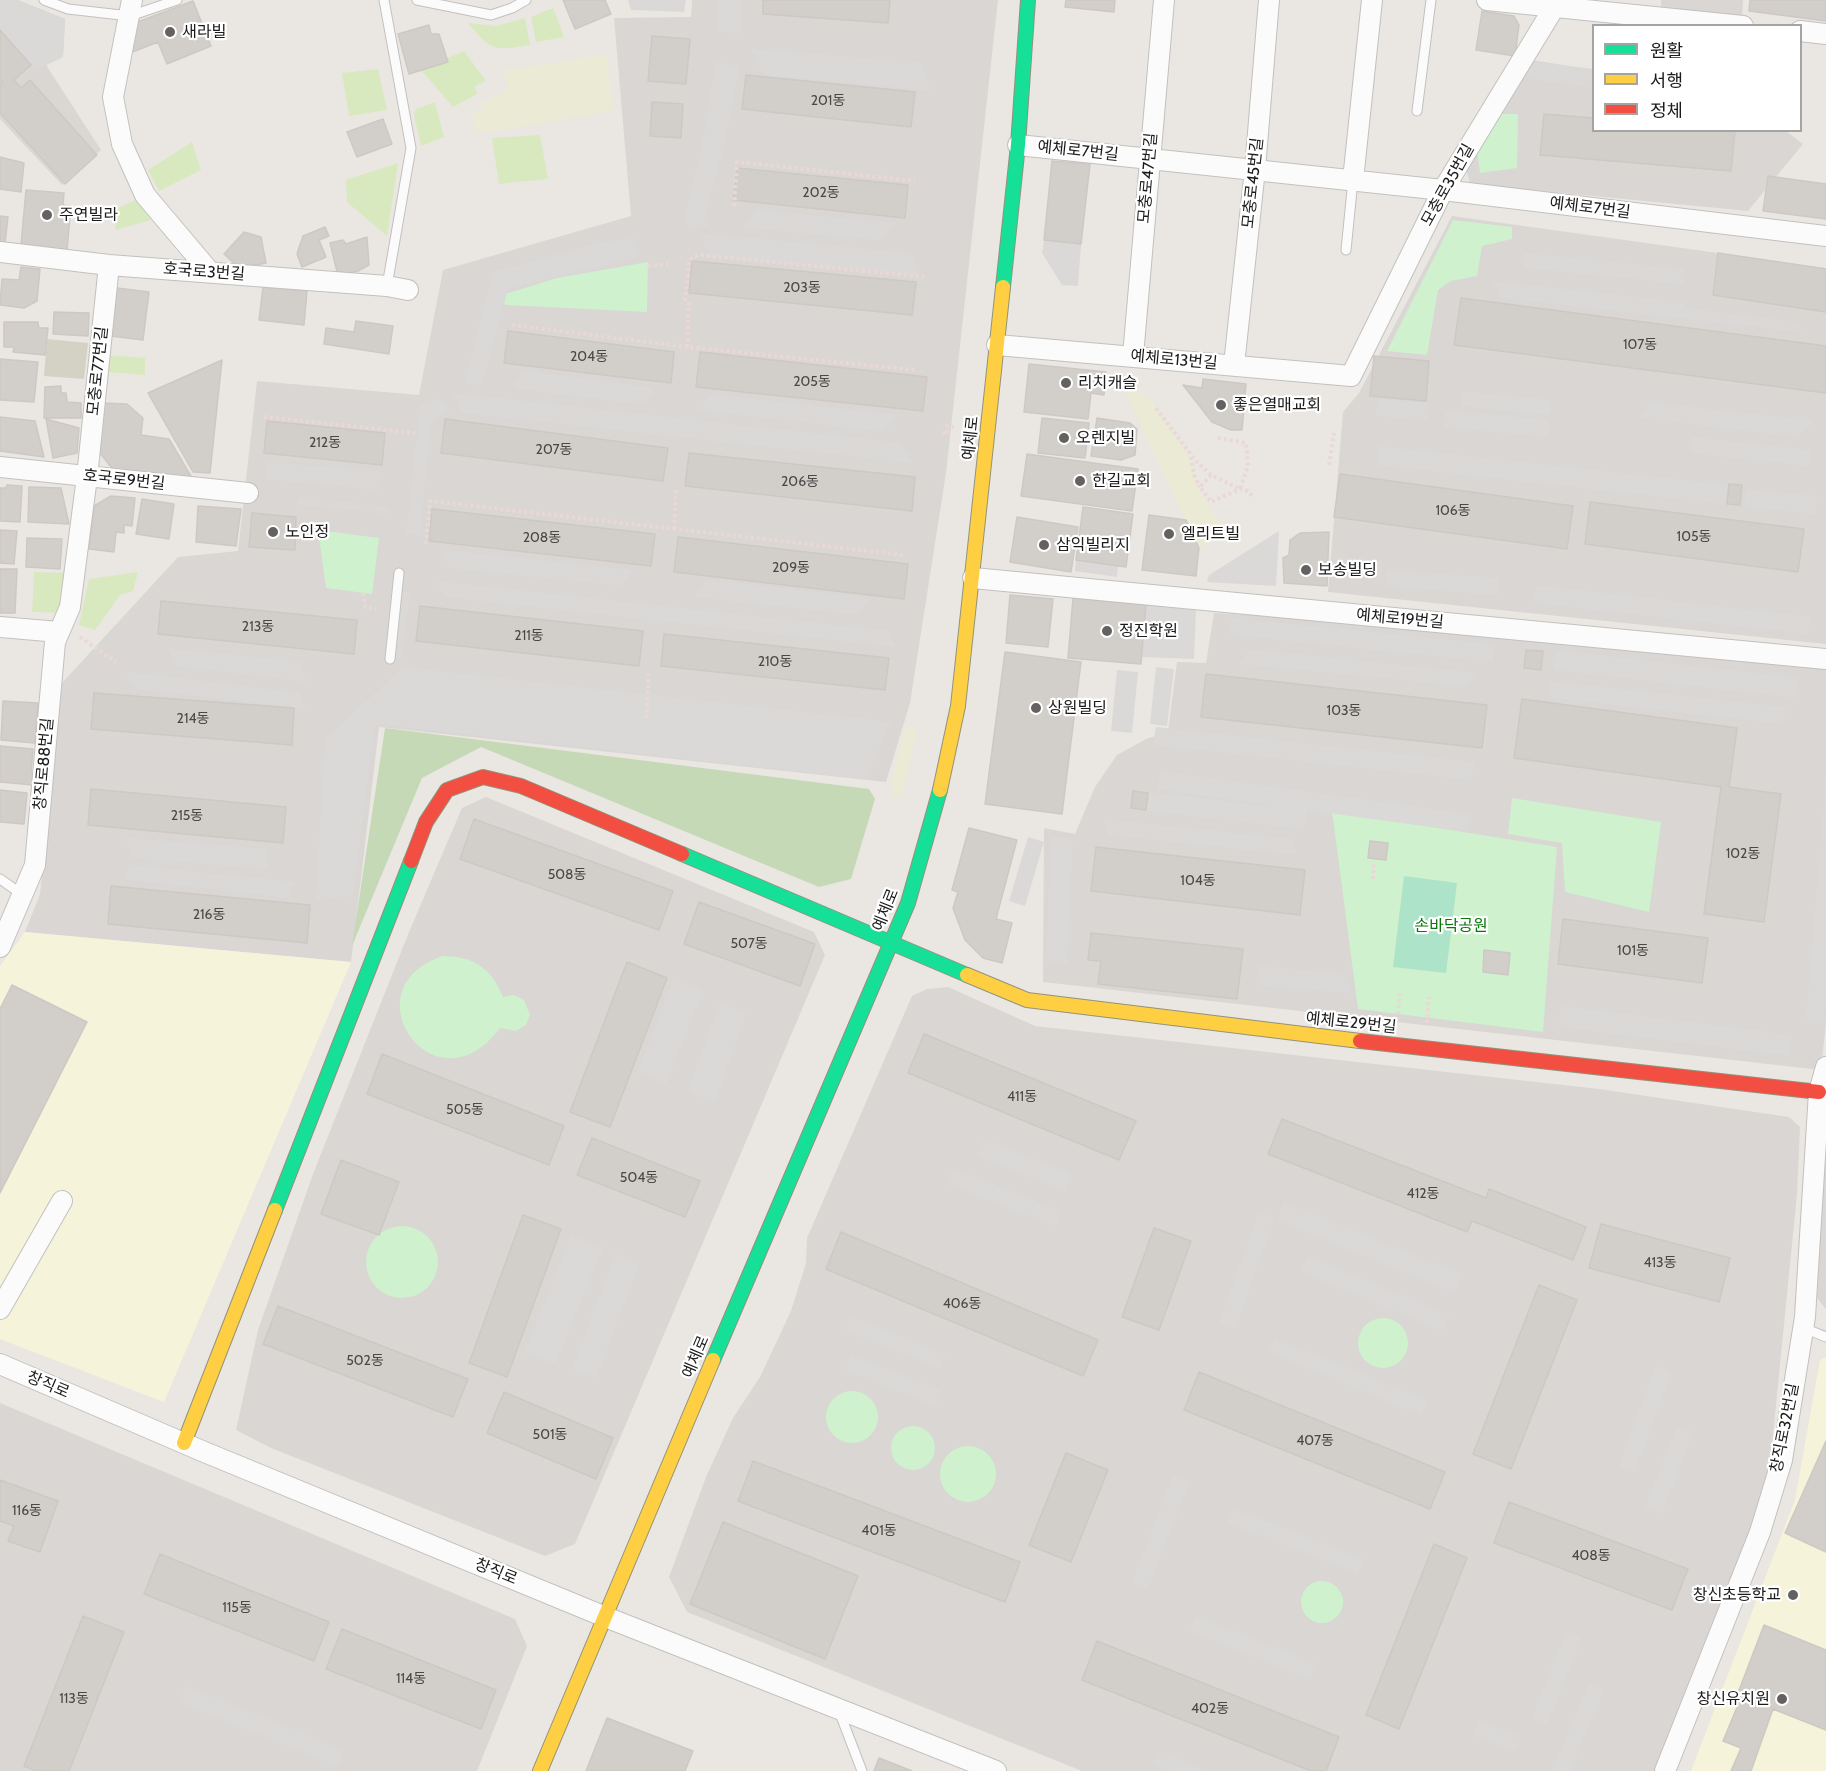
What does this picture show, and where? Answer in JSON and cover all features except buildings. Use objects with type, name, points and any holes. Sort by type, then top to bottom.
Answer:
[{"type":"street","name":"예체로","points":[[540,1771],[603,1616],[908,903],[947,766],[958,706],[973,578],[1018,145],[1028,0]]},
{"type":"street","name":"모충로47번길","points":[[1133,356],[1164,0]]},
{"type":"street","name":"모충로45번길","points":[[1234,365],[1255,169],[1269,0]]},
{"type":"street","points":[[1353,180],[1372,0]]},
{"type":"street","points":[[1487,0],[1555,3],[1727,24]]},
{"type":"street","name":"모충로35번길","points":[[1351,376],[1443,190],[1555,3]]},
{"type":"street","points":[[131,8],[113,97],[122,144],[145,195],[210,272]]},
{"type":"street","points":[[1802,32],[1826,34]]},
{"type":"street","name":"예체로7번길","points":[[1018,145],[1443,190],[1826,236]]},
{"type":"street","name":"호국로3번길","points":[[0,252],[109,265],[387,286],[408,290]]},
{"type":"street","name":"모충로77번길","points":[[87,477],[109,265]]},
{"type":"street","name":"예체로13번길","points":[[997,345],[1351,376]]},
{"type":"street","name":"호국로9번길","points":[[0,467],[248,493]]},
{"type":"street","name":"창직로88번길","points":[[0,947],[35,865],[55,642],[70,607],[87,477]]},
{"type":"street","name":"예체로19번길","points":[[973,578],[1826,659]]},
{"type":"street","points":[[0,627],[61,628]]},
{"type":"street","name":"예체로29번길","points":[[184,1443],[426,822],[447,790],[483,777],[521,786],[1027,1000],[1175,1020],[1819,1092]]},
{"type":"street","name":"창직로32번길","points":[[1665,1771],[1760,1532],[1782,1460],[1804,1328],[1819,1092],[1826,1067]]},
{"type":"street","points":[[0,1309],[62,1201]]},
{"type":"street","name":"창직로","points":[[0,1364],[184,1443],[603,1616],[996,1771]]},
{"type":"lane","points":[[44,0],[68,9],[131,8],[177,0]]},
{"type":"lane","points":[[384,0],[411,148],[387,286]]},
{"type":"lane","points":[[417,0],[491,15],[512,8],[526,0]]},
{"type":"lane","points":[[1417,111],[1431,0]]},
{"type":"lane","points":[[1346,250],[1353,180]]},
{"type":"lane","points":[[390,659],[399,573]]},
{"type":"lane","points":[[0,879],[22,895]]},
{"type":"lane","points":[[1804,1328],[1826,1337]]},
{"type":"lane","points":[[838,1709],[862,1771]]},
{"type":"path","points":[[734,206],[738,162],[915,181]]},
{"type":"path","points":[[687,347],[689,262],[692,257],[700,255],[924,277]]},
{"type":"path","points":[[648,266],[668,264]]},
{"type":"path","points":[[512,326],[687,347],[915,370]]},
{"type":"path","points":[[1156,408],[1191,455],[1211,475],[1248,491],[1254,498]]},
{"type":"path","points":[[264,417],[415,433]]},
{"type":"path","points":[[942,433],[947,434],[947,426],[954,427]]},
{"type":"path","points":[[1329,465],[1334,433]]},
{"type":"path","points":[[1191,455],[1194,475],[1211,502],[1240,489],[1248,466],[1246,443],[1218,438]]},
{"type":"path","points":[[1200,487],[1211,475]]},
{"type":"path","points":[[674,529],[676,489]]},
{"type":"path","points":[[426,544],[430,501],[903,555]]},
{"type":"path","points":[[363,593],[365,607],[376,609]]},
{"type":"path","points":[[61,628],[116,662]]},
{"type":"path","points":[[646,718],[649,674]]},
{"type":"path","points":[[1373,879],[1374,861]]},
{"type":"path","points":[[1396,1029],[1400,993]]},
{"type":"path","points":[[1426,1033],[1430,997]]},
{"type":"shaded area","points":[[0,0],[18,0],[65,19],[63,57],[46,65],[101,150],[62,185],[0,119]]},
{"type":"shaded area","points":[[0,0],[18,0],[65,19],[63,57],[36,70],[0,30]]},
{"type":"shaded area","points":[[628,0],[686,0],[684,12],[631,10]]},
{"type":"shaded area","points":[[692,0],[998,0],[946,473],[910,703],[886,782],[379,727],[351,962],[25,932],[40,894],[62,683],[178,557],[238,551],[257,381],[419,395],[443,270],[631,216],[614,18],[691,17]]},
{"type":"shaded area","points":[[719,0],[743,0],[741,33],[718,32]]},
{"type":"shaded area","points":[[1661,0],[1743,0],[1742,18],[1661,9]]},
{"type":"shaded area","points":[[751,49],[920,62],[931,91],[763,75]]},
{"type":"shaded area","points":[[1532,60],[1592,70],[1592,132],[1787,132],[1803,144],[1748,211],[1470,184],[1465,164]]},
{"type":"shaded area","points":[[715,61],[739,67],[726,138],[706,215],[710,227],[689,229],[685,219],[705,130]]},
{"type":"shaded area","points":[[1527,61],[1592,69],[1592,88],[1524,78]]},
{"type":"shaded area","points":[[756,210],[896,223],[881,240],[743,228]]},
{"type":"shaded area","points":[[1452,216],[1826,268],[1826,644],[1328,592],[1343,412],[1359,393]]},
{"type":"shaded area","points":[[699,233],[912,253],[919,276],[710,257]]},
{"type":"shaded area","points":[[635,238],[637,257],[508,289],[482,385],[464,384],[493,272],[602,242]]},
{"type":"shaded area","points":[[1044,240],[1081,244],[1078,286],[1062,285],[1042,253]]},
{"type":"shaded area","points":[[1524,253],[1684,269],[1683,284],[1523,268]]},
{"type":"shaded area","points":[[1492,281],[1684,302],[1687,308],[1799,322],[1802,332],[1500,298]]},
{"type":"shaded area","points":[[47,339],[88,343],[84,379],[44,376]]},
{"type":"shaded area","points":[[522,370],[655,388],[645,405],[512,388]]},
{"type":"shaded area","points":[[1463,391],[1551,400],[1549,415],[1461,406]]},
{"type":"shaded area","points":[[453,393],[901,443],[913,463],[461,413]]},
{"type":"shaded area","points":[[711,394],[898,415],[884,432],[699,410]]},
{"type":"shaded area","points":[[439,398],[451,409],[431,422],[420,536],[406,534],[420,405]]},
{"type":"shaded area","points":[[1378,399],[1429,403],[1427,420],[1376,416]]},
{"type":"shaded area","points":[[1649,402],[1815,421],[1797,437],[1639,418]]},
{"type":"shaded area","points":[[1445,410],[1550,420],[1548,437],[1444,427]]},
{"type":"shaded area","points":[[1692,437],[1811,450],[1809,466],[1690,453]]},
{"type":"shaded area","points":[[1379,446],[1728,485],[1726,504],[1377,465]]},
{"type":"shaded area","points":[[267,462],[381,471],[379,490],[265,479]]},
{"type":"shaded area","points":[[1746,489],[1817,496],[1816,514],[1744,507]]},
{"type":"shaded area","points":[[298,498],[389,506],[388,514],[298,505]]},
{"type":"shaded area","points":[[1279,531],[1276,586],[1207,582],[1209,575]]},
{"type":"shaded area","points":[[445,550],[632,570],[622,586],[439,567]]},
{"type":"shaded area","points":[[1335,557],[1383,561],[1381,577],[1333,573]]},
{"type":"shaded area","points":[[1076,560],[1118,566],[1117,577],[1075,571]]},
{"type":"shaded area","points":[[1386,570],[1499,578],[1498,595],[1385,587]]},
{"type":"shaded area","points":[[705,579],[871,598],[858,615],[695,597]]},
{"type":"shaded area","points":[[437,581],[888,631],[896,647],[444,597]]},
{"type":"shaded area","points":[[1536,585],[1810,617],[1808,634],[1534,603]]},
{"type":"shaded area","points":[[401,591],[410,592],[402,659],[394,658]]},
{"type":"shaded area","points":[[1146,604],[1196,608],[1194,659],[1142,657]]},
{"type":"shaded area","points":[[1214,613],[1326,619],[1826,665],[1826,1022],[1821,1070],[1043,982],[1044,828],[1075,834],[1095,787],[1117,755],[1146,739],[1168,732],[1177,662],[1206,663]]},
{"type":"shaded area","points":[[1231,618],[1495,644],[1493,662],[1230,635]]},
{"type":"shaded area","points":[[167,648],[302,662],[306,682],[176,666]]},
{"type":"shaded area","points":[[1249,649],[1478,673],[1466,686],[1239,664]]},
{"type":"shaded area","points":[[1556,650],[1798,678],[1796,698],[1554,670]]},
{"type":"shaded area","points":[[403,667],[891,722],[866,779],[375,724],[353,896],[316,900],[325,739]]},
{"type":"shaded area","points":[[1156,667],[1174,669],[1167,726],[1150,724]]},
{"type":"shaded area","points":[[1117,670],[1138,672],[1132,733],[1111,731]]},
{"type":"shaded area","points":[[124,671],[299,693],[306,709],[136,689]]},
{"type":"shaded area","points":[[1548,681],[1785,707],[1784,724],[1552,698]]},
{"type":"shaded area","points":[[1156,727],[1474,762],[1472,780],[1153,745]]},
{"type":"shaded area","points":[[1160,771],[1469,814],[1467,832],[1307,810],[1304,829],[1146,811],[1149,792],[1294,809],[1158,789]]},
{"type":"shaded area","points":[[1826,776],[1826,984],[1823,1021],[1806,1020]]},
{"type":"shaded area","points":[[486,797],[814,932],[825,955],[575,1544],[545,1556],[271,1448],[236,1430],[258,1330],[313,1174],[409,932],[462,808]]},
{"type":"shaded area","points":[[1103,819],[1292,839],[1297,855],[1108,835]]},
{"type":"shaded area","points":[[1028,837],[1044,842],[1025,906],[1009,901]]},
{"type":"shaded area","points":[[1051,837],[1073,838],[1067,964],[1045,963]]},
{"type":"shaded area","points":[[125,838],[266,849],[268,869],[132,858]]},
{"type":"shaded area","points":[[130,865],[295,882],[288,898],[124,879]]},
{"type":"shaded area","points":[[25,932],[351,962],[164,1402],[0,1339],[0,966]]},
{"type":"shaded area","points":[[1257,966],[1346,973],[1351,993],[1261,986]]},
{"type":"shaded area","points":[[674,978],[703,990],[666,1084],[637,1073]]},
{"type":"shaded area","points":[[948,987],[1035,1026],[1599,1089],[1789,1117],[1800,1127],[1797,1194],[1769,1475],[1756,1521],[1654,1771],[1082,1771],[687,1612],[669,1577],[706,1477],[733,1418],[760,1377],[791,1311],[806,1263],[807,1238],[912,996],[927,989]]},
{"type":"shaded area","points":[[720,1002],[746,1014],[715,1103],[688,1091]]},
{"type":"shaded area","points":[[1561,1006],[1792,1035],[1790,1056],[1558,1027]]},
{"type":"shaded area","points":[[984,1139],[1071,1174],[1064,1191],[977,1156]]},
{"type":"shaded area","points":[[1826,1149],[1826,1309],[1812,1292]]},
{"type":"shaded area","points":[[953,1168],[1061,1211],[1055,1226],[947,1184]]},
{"type":"shaded area","points":[[1284,1202],[1462,1274],[1454,1293],[1277,1220]]},
{"type":"shaded area","points":[[1259,1212],[1275,1218],[1235,1329],[1219,1323]]},
{"type":"shaded area","points":[[571,1235],[603,1247],[556,1364],[524,1353]]},
{"type":"shaded area","points":[[615,1254],[640,1263],[596,1378],[572,1369]]},
{"type":"shaded area","points":[[1308,1256],[1450,1315],[1443,1331],[1301,1272]]},
{"type":"shaded area","points":[[850,1316],[946,1355],[940,1369],[845,1330]]},
{"type":"shaded area","points":[[1275,1338],[1428,1401],[1421,1415],[1269,1352]]},
{"type":"shaded area","points":[[851,1355],[942,1391],[936,1406],[845,1370]]},
{"type":"shaded area","name":"창신초등학교","points":[[1826,1357],[1826,1771],[1691,1771],[1795,1500],[1820,1360]]},
{"type":"shaded area","points":[[1655,1366],[1672,1372],[1635,1472],[1619,1466]]},
{"type":"shaded area","points":[[0,1403],[515,1619],[527,1646],[477,1771],[0,1771]]},
{"type":"shaded area","points":[[1677,1426],[1693,1432],[1662,1514],[1645,1508]]},
{"type":"shaded area","points":[[1173,1475],[1190,1481],[1148,1589],[1132,1583]]},
{"type":"shaded area","points":[[1232,1508],[1363,1559],[1358,1574],[1226,1522]]},
{"type":"shaded area","points":[[1196,1616],[1317,1664],[1310,1680],[1190,1631]]},
{"type":"shaded area","points":[[1566,1632],[1582,1638],[1548,1724],[1532,1718]]},
{"type":"shaded area","points":[[1589,1683],[1604,1690],[1570,1771],[1552,1771]]},
{"type":"shaded area","points":[[186,1686],[345,1750],[339,1767],[179,1703]]},
{"type":"shaded area","points":[[1479,1720],[1521,1737],[1515,1752],[1473,1735]]},
{"type":"shaded area","points":[[1159,1750],[1208,1771],[1170,1771],[1153,1764]]},
{"type":"green space","points":[[553,8],[564,37],[536,42],[531,17]]},
{"type":"green space","points":[[525,18],[530,45],[509,48],[494,47],[488,44],[468,23],[496,26]]},
{"type":"green space","points":[[464,51],[486,81],[475,86],[477,94],[453,107],[421,70]]},
{"type":"green space","points":[[606,54],[614,110],[493,132],[475,131],[473,114],[484,110],[479,104],[509,90],[503,71]]},
{"type":"green space","points":[[378,69],[387,110],[349,116],[342,73]]},
{"type":"green space","points":[[435,102],[444,137],[421,146],[414,115],[416,109]]},
{"type":"green space","points":[[1500,114],[1518,114],[1517,168],[1480,173],[1477,151]]},
{"type":"green space","points":[[540,135],[548,179],[499,184],[492,138]]},
{"type":"green space","points":[[192,142],[201,170],[159,191],[148,170]]},
{"type":"green space","points":[[398,163],[387,236],[347,202],[346,180]]},
{"type":"green space","points":[[138,199],[151,220],[115,230],[118,208]]},
{"type":"green space","points":[[1453,220],[1512,227],[1512,239],[1482,246],[1477,276],[1451,281],[1438,290],[1427,355],[1387,351]]},
{"type":"green space","points":[[648,262],[647,312],[505,305],[502,295],[557,278]]},
{"type":"green space","points":[[107,355],[145,358],[145,375],[106,372]]},
{"type":"green space","points":[[1120,381],[1150,399],[1190,458],[1197,487],[1224,531],[1199,548]]},
{"type":"green space","points":[[318,530],[379,538],[372,594],[326,588]]},
{"type":"green space","points":[[34,572],[65,573],[63,613],[32,612]]},
{"type":"green space","points":[[138,572],[133,591],[120,595],[95,630],[79,625],[89,579]]},
{"type":"green space","points":[[905,727],[917,728],[902,794],[891,798],[891,787]]},
{"type":"green space","points":[[385,728],[869,789],[875,799],[851,879],[819,887],[481,747],[422,778],[352,946]]},
{"type":"green space","points":[[1512,798],[1661,822],[1649,912],[1565,892],[1562,843],[1508,834]]},
{"type":"green space","name":"손바닥공원","points":[[1332,811],[1557,847],[1543,1032],[1358,1009]]},
{"type":"green space","points":[[1404,876],[1457,883],[1446,973],[1393,967]]},
{"type":"green space","points":[[443,956],[464,958],[473,962],[493,979],[503,997],[514,995],[524,1000],[530,1015],[526,1025],[516,1031],[500,1028],[475,1051],[450,1058],[427,1052],[410,1037],[401,1016],[402,993],[415,972]]},
{"type":"green space","points":[[402,1226],[422,1232],[432,1242],[438,1262],[432,1282],[422,1292],[402,1298],[382,1292],[372,1282],[366,1262],[372,1242],[382,1232]]},
{"type":"green space","points":[[1378,1318],[1388,1318],[1401,1325],[1408,1338],[1408,1348],[1401,1361],[1388,1368],[1378,1368],[1369,1364],[1362,1357],[1358,1348],[1358,1338],[1362,1329],[1369,1322]]},
{"type":"green space","points":[[847,1391],[857,1391],[866,1395],[874,1403],[878,1417],[874,1431],[866,1439],[857,1443],[847,1443],[838,1439],[830,1431],[826,1422],[826,1412],[830,1403],[838,1395]]},
{"type":"green space","points":[[913,1426],[928,1433],[935,1448],[928,1463],[913,1470],[898,1463],[891,1448],[898,1433]]},
{"type":"green space","points":[[962,1446],[974,1446],[984,1450],[992,1458],[996,1474],[992,1490],[984,1498],[974,1502],[962,1502],[952,1498],[944,1490],[940,1480],[940,1468],[944,1458],[952,1450]]},
{"type":"green space","points":[[1322,1581],[1330,1582],[1337,1587],[1342,1594],[1342,1610],[1337,1617],[1330,1622],[1322,1623],[1314,1622],[1307,1617],[1302,1610],[1301,1602],[1302,1594],[1307,1587],[1314,1582]]},
{"type":"traffic: fast","points":[[1003,287],[1018,145],[1028,0]]},
{"type":"traffic: fast","points":[[713,1360],[908,903],[940,790]]},
{"type":"traffic: fast","points":[[682,854],[967,975]]},
{"type":"traffic: fast","points":[[275,1210],[411,861]]},
{"type":"traffic: slow","points":[[940,790],[958,706],[1003,287]]},
{"type":"traffic: slow","points":[[967,975],[1027,1000],[1360,1041]]},
{"type":"traffic: slow","points":[[184,1443],[275,1210]]},
{"type":"traffic: slow","points":[[540,1771],[713,1360]]},
{"type":"traffic: jam","points":[[411,861],[426,822],[447,790],[483,777],[521,786],[682,854]]},
{"type":"traffic: jam","points":[[1360,1041],[1819,1092]]},
{"type":"place","name":"새라빌","points":[[170,32]]},
{"type":"place","name":"주연빌라","points":[[47,215]]},
{"type":"place","name":"리치캐슬","points":[[1066,383]]},
{"type":"place","name":"좋은열매교회","points":[[1221,405]]},
{"type":"place","name":"오렌지빌","points":[[1064,438]]},
{"type":"place","name":"한길교회","points":[[1080,481]]},
{"type":"place","name":"노인정","points":[[273,532]]},
{"type":"place","name":"엘리트빌","points":[[1169,534]]},
{"type":"place","name":"삼익빌리지","points":[[1044,545]]},
{"type":"place","name":"보송빌딩","points":[[1306,570]]},
{"type":"place","name":"정진학원","points":[[1107,631]]},
{"type":"place","name":"상원빌딩","points":[[1036,708]]},
{"type":"place","name":"창신초등학교","points":[[1793,1595]]},
{"type":"place","name":"창신유치원","points":[[1782,1699]]}]
